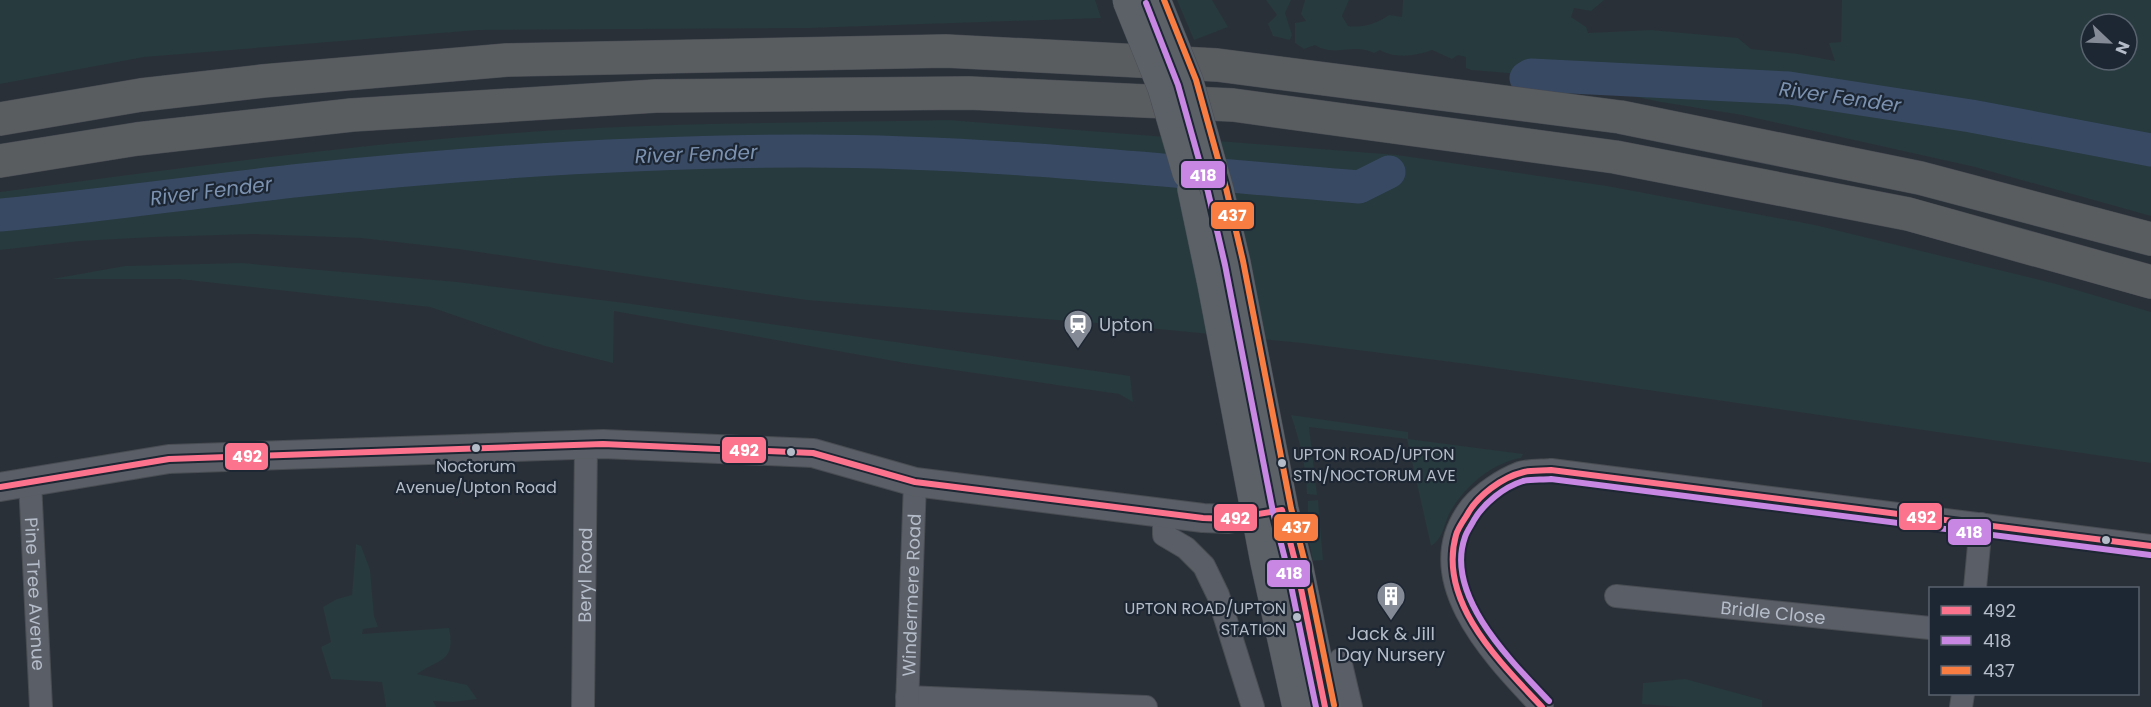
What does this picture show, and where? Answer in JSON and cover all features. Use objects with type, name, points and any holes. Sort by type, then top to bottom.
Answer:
[{"type":"highway","points":[[0,119],[141,95],[263,81],[507,60],[946,51],[1217,65],[1620,117],[1920,178],[2151,239]]},
{"type":"highway","points":[[0,161],[137,139],[352,115],[656,96],[969,93],[1233,105],[1616,157],[1908,214],[2151,282]]},
{"type":"main road","points":[[1129,0],[1234,263],[1270,513],[1297,569],[1321,689]]},
{"type":"main road","points":[[1154,0],[1187,82],[1205,190]]},
{"type":"street","points":[[0,487],[169,459],[585,444],[813,453],[915,482],[1228,519],[1270,513]]},
{"type":"street","name":"Beryl Road","points":[[582,707],[585,444]]},
{"type":"street","points":[[1542,707],[1482,639],[1462,604],[1453,571],[1453,543],[1461,521],[1476,501],[1495,486],[1521,472],[1551,470],[2151,546]]},
{"type":"street","name":"Pine Tree Avenue","points":[[30,482],[41,707]]},
{"type":"street","name":"Windermere Road","points":[[907,702],[915,482]]},
{"type":"street","points":[[1164,513],[1164,535],[1186,548],[1204,566],[1218,595],[1253,707]]},
{"type":"street","points":[[1975,587],[1981,524]]},
{"type":"street","name":"Bridle Close","points":[[1616,596],[1929,628]]},
{"type":"street","points":[[1321,689],[1351,707]]},
{"type":"street","points":[[907,702],[1146,707]]},
{"type":"green space","points":[[0,0],[1095,0],[1101,18],[809,28],[478,30],[144,57],[0,84]]},
{"type":"green space","points":[[1177,0],[1212,0],[1228,27],[1194,40]]},
{"type":"green space","points":[[1266,0],[1291,0],[1285,13],[1292,35],[1290,40],[1273,36],[1268,24],[1277,15]]},
{"type":"green space","points":[[1305,0],[1349,0],[1342,16],[1348,26],[1364,26],[1389,15],[1402,17],[1403,0],[1604,0],[1591,11],[1574,8],[1571,17],[1586,27],[1588,33],[1651,30],[1738,38],[1751,49],[1835,61],[1829,43],[1841,42],[1842,0],[2151,0],[2151,216],[1975,167],[1742,115],[1661,102],[1531,75],[1471,70],[1466,68],[1466,57],[1458,55],[1452,59],[1432,50],[1398,56],[1380,50],[1374,53],[1358,49],[1330,50],[1315,45],[1304,49],[1295,43],[1295,23],[1306,21],[1301,14]]},
{"type":"green space","points":[[948,120],[1397,155],[1607,186],[1815,225],[2056,284],[2151,312],[2151,463],[1475,365],[1302,343],[1096,323],[807,300],[458,249],[361,238],[253,234],[154,237],[80,241],[0,250],[0,192],[270,157],[474,136],[643,126]]},
{"type":"green space","points":[[241,263],[457,282],[625,303],[1130,376],[1133,402],[1119,394],[905,363],[614,311],[613,363],[545,346],[430,307],[179,279],[52,279],[125,266]]},
{"type":"green space","points":[[1291,415],[1408,432],[1408,439],[1523,454],[1521,458],[1489,471],[1470,486],[1455,504],[1440,536],[1431,546],[1407,439],[1309,427],[1317,495],[1307,494],[1302,454]]},
{"type":"green space","points":[[1318,500],[1323,560],[1313,561],[1308,536],[1308,501]]},
{"type":"green space","points":[[356,544],[361,546],[370,570],[374,616],[378,627],[363,629],[362,634],[449,628],[451,639],[448,653],[444,658],[417,674],[467,685],[477,699],[453,702],[433,701],[436,707],[386,707],[382,682],[331,679],[321,647],[331,642],[323,607],[337,599],[352,595]]},
{"type":"green space","points":[[1685,679],[1762,700],[1762,707],[1680,707],[1642,704],[1643,683]]},
{"type":"waterway","name":"River Fender","points":[[1526,78],[1531,75],[1789,88],[1971,116],[2151,150]]},
{"type":"waterway","name":"River Fender","points":[[0,215],[357,175],[549,159],[677,153],[875,152],[1014,158],[1359,187],[1389,172]]},
{"type":"transit line","name":"437","points":[[1164,0],[1196,80],[1226,188],[1243,261],[1291,508],[1306,567],[1334,705]]},
{"type":"transit line","name":"418","points":[[1146,3],[1178,85],[1208,192],[1225,265],[1273,512],[1288,571],[1316,707]]},
{"type":"transit line","name":"492","points":[[0,487],[169,459],[603,444],[813,453],[915,482],[1203,518],[1228,519],[1282,510],[1297,569],[1325,707]]},
{"type":"transit line","name":"492","points":[[1542,707],[1476,630],[1464,607],[1456,584],[1453,560],[1457,532],[1471,508],[1499,483],[1524,472],[1551,470],[2151,546]]},
{"type":"transit line","name":"418","points":[[1549,701],[1517,667],[1485,626],[1464,582],[1461,559],[1465,537],[1478,514],[1502,491],[1523,481],[1551,479],[2150,555]]},
{"type":"place","name":"Upton","points":[[1078,350]]},
{"type":"place","name":"Noctorum Avenue/Upton Road","points":[[476,448]]},
{"type":"place","name":"UPTON ROAD/UPTON STN/NOCTORUM AVE","points":[[1282,463]]},
{"type":"place","name":"UPTON ROAD/UPTON STATION","points":[[1297,617]]},
{"type":"place","name":"Jack & Jill Day Nursery","points":[[1391,622]]}]
